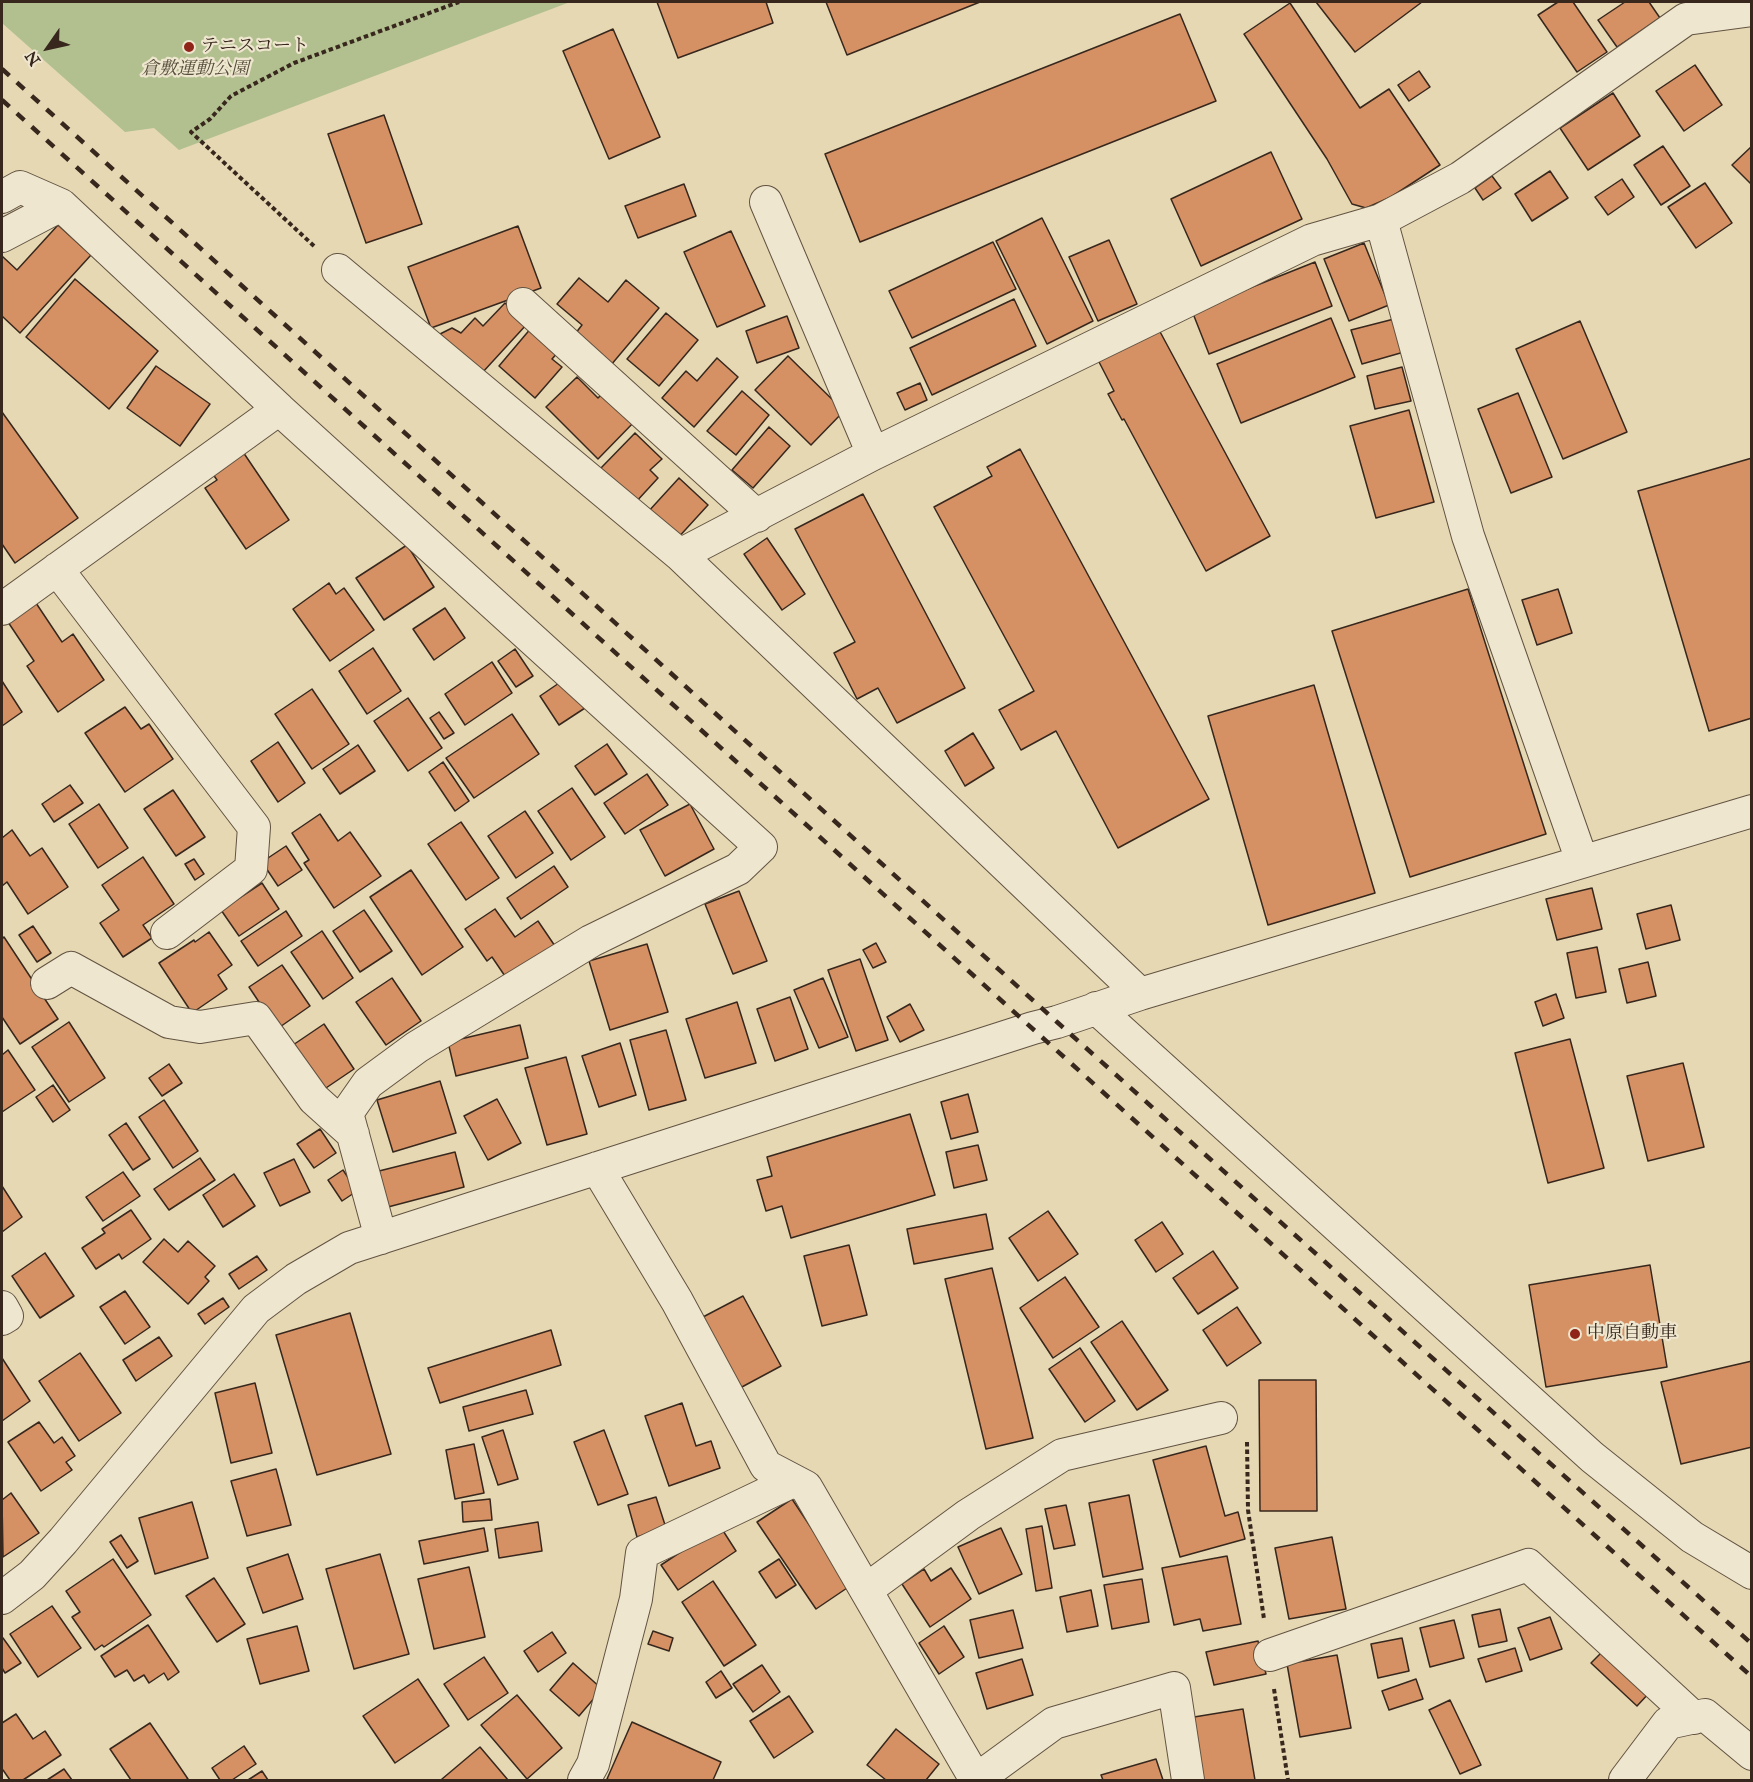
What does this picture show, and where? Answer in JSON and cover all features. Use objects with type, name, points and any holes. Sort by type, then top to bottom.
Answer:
[{"type":"street","points":[[680,555],[873,454],[1312,240],[1381,220],[1460,178],[1686,19],[1752,10]]},
{"type":"street","points":[[2,197],[20,187],[61,206],[279,410],[760,847],[738,869],[591,941],[417,1047],[368,1083],[347,1113],[381,1238]]},
{"type":"street","points":[[766,202],[873,454]]},
{"type":"street","points":[[2,236],[61,206]]},
{"type":"street","points":[[1381,220],[1468,536],[1582,861]]},
{"type":"street","points":[[338,270],[680,555],[1140,994]]},
{"type":"street","points":[[523,304],[757,516]]},
{"type":"street","points":[[2,609],[279,410]]},
{"type":"street","points":[[57,569],[254,827],[251,869],[167,933]]},
{"type":"street","points":[[2,1598],[32,1575],[63,1541],[256,1309],[296,1280],[349,1248],[1140,994],[1752,811]]},
{"type":"street","points":[[47,983],[71,968],[169,1022],[200,1027],[256,1018],[314,1099],[353,1134]]},
{"type":"street","points":[[1096,1008],[1592,1457],[1692,1537],[1752,1573]]},
{"type":"street","points":[[597,1168],[677,1301],[766,1466],[806,1487],[976,1780],[1054,1723],[1174,1688],[1188,1780]]},
{"type":"street","points":[[2,1307],[7,1316],[2,1319]]},
{"type":"street","points":[[866,1590],[968,1515],[1062,1455],[1221,1418]]},
{"type":"street","points":[[584,1780],[593,1764],[636,1599],[642,1553],[793,1481]]},
{"type":"street","points":[[1270,1655],[1528,1565],[1694,1718]]},
{"type":"street","points":[[1625,1780],[1668,1724],[1705,1715],[1752,1754]]},
{"type":"path","points":[[338,270],[191,132],[210,119],[231,96],[294,63],[459,2]]},
{"type":"path","points":[[1221,1418],[1246,1436],[1248,1510],[1288,1780]]},
{"type":"green space","name":"倉敷運動公園","points":[[2,2],[570,2],[179,150],[154,128],[125,132],[2,23]]},
{"type":"building","points":[[657,2],[766,2],[773,23],[678,58]]},
{"type":"building","points":[[826,2],[980,2],[847,55]]},
{"type":"building","points":[[1316,2],[1422,2],[1355,52]]},
{"type":"building","points":[[1558,2],[1573,2],[1607,52],[1577,72],[1538,15]]},
{"type":"building","points":[[1625,2],[1649,2],[1660,18],[1617,47],[1598,20]]},
{"type":"building","points":[[1290,3],[1360,108],[1389,89],[1440,165],[1391,197],[1366,208],[1352,204],[1327,159],[1244,34]]},
{"type":"building","points":[[1180,14],[1216,101],[860,242],[825,154]]},
{"type":"building","points":[[613,29],[660,137],[609,159],[563,51]]},
{"type":"building","points":[[1695,65],[1722,105],[1684,131],[1656,91]]},
{"type":"building","points":[[1419,71],[1430,87],[1409,101],[1398,85]]},
{"type":"building","points":[[1613,93],[1640,136],[1588,170],[1560,128]]},
{"type":"building","points":[[384,115],[422,224],[366,243],[328,134]]},
{"type":"building","points":[[1663,146],[1690,186],[1661,205],[1634,165]]},
{"type":"building","points":[[1752,146],[1752,185],[1732,165]]},
{"type":"building","points":[[1271,152],[1302,219],[1201,266],[1171,199]]},
{"type":"building","points":[[1550,171],[1568,198],[1532,221],[1515,194]]},
{"type":"building","points":[[1492,176],[1501,188],[1483,200],[1475,188]]},
{"type":"building","points":[[1622,179],[1634,197],[1608,215],[1595,197]]},
{"type":"building","points":[[1705,183],[1732,223],[1696,248],[1668,207]]},
{"type":"building","points":[[684,184],[696,216],[638,238],[625,206]]},
{"type":"building","points":[[1042,218],[1093,321],[1047,344],[996,241]]},
{"type":"building","points":[[58,225],[91,255],[20,333],[2,316],[2,256],[17,270]]},
{"type":"building","points":[[518,226],[541,288],[431,328],[408,267]]},
{"type":"building","points":[[731,231],[765,306],[717,327],[684,252]]},
{"type":"building","points":[[1109,240],[1137,304],[1098,321],[1069,257]]},
{"type":"building","points":[[993,242],[1016,289],[912,338],[889,291]]},
{"type":"building","points":[[1364,243],[1389,305],[1349,321],[1324,259]]},
{"type":"building","points":[[1315,262],[1332,306],[1209,354],[1192,311]]},
{"type":"building","points":[[579,278],[608,302],[626,280],[659,308],[611,365],[575,334],[582,325],[557,304]]},
{"type":"building","points":[[75,279],[158,351],[109,409],[26,337]]},
{"type":"building","points":[[1014,299],[1036,346],[932,395],[910,348]]},
{"type":"building","points":[[505,303],[527,324],[482,373],[440,334],[452,328],[461,333],[475,318],[483,326]]},
{"type":"building","points":[[666,313],[698,340],[659,386],[627,359]]},
{"type":"building","points":[[787,316],[799,348],[757,363],[746,331]]},
{"type":"building","points":[[1331,318],[1355,377],[1241,423],[1217,364]]},
{"type":"building","points":[[1394,319],[1404,352],[1362,364],[1351,330]]},
{"type":"building","points":[[1580,321],[1627,432],[1563,459],[1516,349]]},
{"type":"building","points":[[532,327],[559,351],[552,359],[562,367],[535,398],[499,366]]},
{"type":"building","points":[[1158,328],[1270,536],[1206,571],[1124,419],[1122,420],[1108,394],[1114,391],[1098,360]]},
{"type":"building","points":[[788,356],[844,411],[811,445],[755,390]]},
{"type":"building","points":[[717,358],[738,377],[694,427],[662,398],[686,371],[697,381]]},
{"type":"building","points":[[156,366],[210,404],[180,446],[127,408]]},
{"type":"building","points":[[1402,367],[1411,401],[1375,409],[1367,376]]},
{"type":"building","points":[[577,377],[598,398],[607,389],[637,419],[598,459],[546,407]]},
{"type":"building","points":[[920,383],[927,400],[905,410],[897,393]]},
{"type":"building","points":[[742,391],[769,415],[736,455],[707,431]]},
{"type":"building","points":[[1518,393],[1552,477],[1511,493],[1478,409]]},
{"type":"building","points":[[1409,410],[1434,502],[1376,518],[1350,426]]},
{"type":"building","points":[[2,412],[78,518],[15,563],[2,544]]},
{"type":"building","points":[[769,427],[790,446],[753,488],[732,470]]},
{"type":"building","points":[[635,433],[662,459],[650,470],[658,478],[635,503],[600,469]]},
{"type":"building","points":[[241,449],[289,520],[246,549],[205,488],[217,480],[210,470]]},
{"type":"building","points":[[1020,449],[1209,799],[1118,848],[1056,731],[1021,750],[999,710],[1034,691],[934,507],[992,476],[987,467]]},
{"type":"building","points":[[1752,458],[1752,718],[1709,731],[1638,491]]},
{"type":"building","points":[[679,478],[708,505],[676,540],[647,513]]},
{"type":"building","points":[[863,494],[965,688],[897,723],[878,688],[857,699],[834,653],[855,642],[795,529]]},
{"type":"building","points":[[767,538],[805,594],[782,610],[744,554]]},
{"type":"building","points":[[407,545],[434,587],[384,620],[356,578]]},
{"type":"building","points":[[329,583],[336,594],[344,588],[374,630],[330,661],[293,609]]},
{"type":"building","points":[[1468,589],[1546,834],[1410,877],[1332,631]]},
{"type":"building","points":[[1558,589],[1572,633],[1537,645],[1522,600]]},
{"type":"building","points":[[36,603],[62,642],[73,634],[104,680],[58,712],[27,666],[34,661],[8,622]]},
{"type":"building","points":[[445,608],[465,638],[434,660],[413,629]]},
{"type":"building","points":[[373,648],[401,691],[367,714],[339,671]]},
{"type":"building","points":[[515,649],[533,676],[516,687],[498,661]]},
{"type":"building","points":[[492,662],[512,693],[465,725],[445,694]]},
{"type":"building","points":[[565,679],[585,708],[559,725],[540,696]]},
{"type":"building","points":[[2,681],[22,712],[2,726]]},
{"type":"building","points":[[1314,685],[1375,893],[1268,925],[1208,716]]},
{"type":"building","points":[[312,689],[349,744],[312,769],[275,714]]},
{"type":"building","points":[[408,698],[442,748],[408,771],[374,721]]},
{"type":"building","points":[[125,707],[141,729],[149,724],[173,759],[125,792],[85,733]]},
{"type":"building","points":[[439,712],[454,733],[444,739],[430,718]]},
{"type":"building","points":[[512,714],[539,754],[474,798],[446,758]]},
{"type":"building","points":[[973,733],[994,768],[965,786],[945,751]]},
{"type":"building","points":[[278,742],[305,783],[278,802],[251,761]]},
{"type":"building","points":[[607,744],[627,774],[595,795],[575,766]]},
{"type":"building","points":[[358,745],[375,771],[340,794],[323,769]]},
{"type":"building","points":[[443,762],[469,801],[455,811],[429,772]]},
{"type":"building","points":[[647,774],[668,805],[625,834],[604,803]]},
{"type":"building","points":[[70,785],[83,803],[54,822],[42,804]]},
{"type":"building","points":[[572,788],[605,837],[571,860],[538,811]]},
{"type":"building","points":[[173,790],[205,837],[176,856],[144,809]]},
{"type":"building","points":[[99,804],[128,848],[98,868],[69,824]]},
{"type":"building","points":[[690,804],[714,849],[665,876],[640,830]]},
{"type":"building","points":[[525,811],[553,853],[516,878],[488,836]]},
{"type":"building","points":[[320,814],[338,841],[350,832],[381,876],[334,908],[304,863],[309,860],[292,833]]},
{"type":"building","points":[[461,822],[499,878],[466,900],[428,844]]},
{"type":"building","points":[[12,830],[30,856],[42,848],[68,887],[28,914],[7,882],[2,886],[2,838]]},
{"type":"building","points":[[286,846],[302,870],[278,886],[262,862]]},
{"type":"building","points":[[143,857],[174,904],[143,925],[152,938],[123,957],[100,923],[119,910],[102,885]]},
{"type":"building","points":[[194,859],[204,874],[195,880],[185,864]]},
{"type":"building","points":[[554,866],[568,887],[521,919],[507,898]]},
{"type":"building","points":[[411,870],[463,947],[422,975],[370,897]]},
{"type":"building","points":[[262,883],[279,909],[239,936],[221,910]]},
{"type":"building","points":[[1592,888],[1602,929],[1557,940],[1546,899]]},
{"type":"building","points":[[739,891],[767,961],[733,974],[705,904]]},
{"type":"building","points":[[1671,905],[1680,940],[1646,949],[1637,914]]},
{"type":"building","points":[[495,909],[515,937],[538,921],[557,949],[509,982],[492,957],[487,961],[465,929]]},
{"type":"building","points":[[364,910],[392,951],[360,972],[333,931]]},
{"type":"building","points":[[286,911],[302,936],[258,966],[241,941]]},
{"type":"building","points":[[33,926],[51,953],[37,962],[19,935]]},
{"type":"building","points":[[322,931],[353,978],[323,999],[291,952]]},
{"type":"building","points":[[209,932],[232,965],[218,975],[227,989],[192,1013],[159,963]]},
{"type":"building","points":[[4,937],[58,1019],[20,1044],[2,1017],[2,939]]},
{"type":"building","points":[[876,943],[886,962],[873,968],[863,950]]},
{"type":"building","points":[[647,944],[668,1012],[610,1030],[589,961]]},
{"type":"building","points":[[1597,947],[1606,992],[1576,998],[1567,953]]},
{"type":"building","points":[[860,959],[888,1040],[856,1051],[828,970]]},
{"type":"building","points":[[1648,962],[1656,996],[1627,1003],[1619,969]]},
{"type":"building","points":[[282,965],[310,1006],[277,1029],[249,987]]},
{"type":"building","points":[[392,978],[421,1021],[386,1045],[356,1002]]},
{"type":"building","points":[[823,978],[848,1037],[819,1048],[794,990]]},
{"type":"building","points":[[1556,994],[1564,1018],[1543,1026],[1535,1002]]},
{"type":"building","points":[[790,997],[808,1049],[775,1061],[757,1009]]},
{"type":"building","points":[[737,1002],[756,1063],[705,1078],[686,1019]]},
{"type":"building","points":[[910,1004],[924,1030],[900,1042],[887,1017]]},
{"type":"building","points":[[69,1022],[105,1078],[69,1102],[32,1047]]},
{"type":"building","points":[[324,1024],[354,1069],[320,1092],[290,1047]]},
{"type":"building","points":[[520,1025],[528,1058],[456,1076],[448,1042]]},
{"type":"building","points":[[666,1030],[686,1100],[649,1110],[630,1040]]},
{"type":"building","points":[[1570,1039],[1604,1168],[1548,1183],[1515,1053]]},
{"type":"building","points":[[620,1043],[636,1095],[599,1107],[582,1056]]},
{"type":"building","points":[[8,1050],[35,1090],[2,1112],[2,1055]]},
{"type":"building","points":[[566,1057],[587,1134],[547,1145],[525,1068]]},
{"type":"building","points":[[1683,1063],[1704,1147],[1648,1161],[1627,1076]]},
{"type":"building","points":[[169,1064],[182,1083],[162,1096],[149,1078]]},
{"type":"building","points":[[440,1081],[456,1133],[393,1152],[377,1100]]},
{"type":"building","points":[[53,1085],[70,1110],[53,1122],[36,1097]]},
{"type":"building","points":[[968,1094],[978,1132],[951,1139],[941,1102]]},
{"type":"building","points":[[497,1099],[521,1143],[488,1160],[464,1116]]},
{"type":"building","points":[[164,1100],[198,1151],[173,1168],[139,1117]]},
{"type":"building","points":[[910,1114],[935,1195],[791,1238],[782,1206],[766,1211],[757,1180],[772,1176],[767,1157]]},
{"type":"building","points":[[126,1123],[150,1159],[133,1170],[109,1135]]},
{"type":"building","points":[[320,1129],[336,1153],[314,1168],[297,1144]]},
{"type":"building","points":[[978,1145],[987,1180],[954,1188],[946,1152]]},
{"type":"building","points":[[455,1152],[464,1187],[388,1207],[379,1171]]},
{"type":"building","points":[[200,1158],[215,1180],[169,1210],[154,1189]]},
{"type":"building","points":[[294,1159],[310,1192],[280,1206],[264,1173]]},
{"type":"building","points":[[343,1170],[357,1191],[342,1201],[328,1180]]},
{"type":"building","points":[[123,1172],[140,1196],[103,1221],[86,1197]]},
{"type":"building","points":[[234,1174],[255,1206],[223,1227],[203,1195]]},
{"type":"building","points":[[2,1186],[22,1217],[2,1232]]},
{"type":"building","points":[[131,1210],[151,1239],[122,1259],[119,1254],[96,1269],[82,1248],[105,1233],[102,1229]]},
{"type":"building","points":[[1048,1211],[1078,1254],[1038,1281],[1009,1238]]},
{"type":"building","points":[[986,1214],[993,1249],[914,1264],[907,1229]]},
{"type":"building","points":[[1162,1222],[1183,1254],[1156,1272],[1135,1240]]},
{"type":"building","points":[[164,1239],[178,1252],[188,1241],[215,1266],[205,1277],[209,1281],[188,1304],[143,1262]]},
{"type":"building","points":[[849,1245],[867,1315],[822,1326],[804,1256]]},
{"type":"building","points":[[1213,1251],[1238,1288],[1198,1314],[1173,1278]]},
{"type":"building","points":[[45,1253],[74,1296],[40,1318],[12,1276]]},
{"type":"building","points":[[257,1256],[267,1270],[239,1289],[229,1274]]},
{"type":"building","points":[[1650,1265],[1667,1367],[1546,1387],[1529,1285]]},
{"type":"building","points":[[992,1268],[1033,1438],[986,1449],[945,1279]]},
{"type":"building","points":[[1065,1277],[1099,1327],[1053,1358],[1020,1308]]},
{"type":"building","points":[[125,1291],[150,1327],[125,1344],[100,1307]]},
{"type":"building","points":[[743,1296],[781,1366],[740,1388],[703,1317]]},
{"type":"building","points":[[223,1298],[229,1307],[205,1324],[198,1314]]},
{"type":"building","points":[[1237,1307],[1261,1343],[1227,1366],[1203,1330]]},
{"type":"building","points":[[350,1313],[391,1454],[317,1475],[276,1335]]},
{"type":"building","points":[[1122,1321],[1168,1390],[1137,1410],[1091,1342]]},
{"type":"building","points":[[551,1330],[561,1365],[440,1403],[428,1368]]},
{"type":"building","points":[[159,1337],[172,1356],[136,1381],[123,1360]]},
{"type":"building","points":[[1080,1348],[1115,1401],[1085,1422],[1049,1369]]},
{"type":"building","points":[[80,1353],[121,1413],[79,1441],[39,1381]]},
{"type":"building","points":[[2,1358],[30,1401],[2,1421]]},
{"type":"building","points":[[1752,1361],[1752,1447],[1681,1464],[1661,1382]]},
{"type":"building","points":[[1259,1380],[1316,1380],[1317,1511],[1260,1511]]},
{"type":"building","points":[[255,1383],[272,1453],[231,1463],[215,1393]]},
{"type":"building","points":[[526,1390],[533,1414],[469,1431],[463,1407]]},
{"type":"building","points":[[682,1403],[696,1446],[711,1441],[720,1468],[669,1486],[645,1416]]},
{"type":"building","points":[[39,1422],[54,1443],[62,1437],[75,1456],[66,1462],[72,1470],[41,1491],[8,1442]]},
{"type":"building","points":[[503,1430],[518,1479],[498,1485],[482,1437]]},
{"type":"building","points":[[604,1430],[628,1494],[598,1505],[574,1442]]},
{"type":"building","points":[[474,1444],[484,1493],[455,1499],[446,1450]]},
{"type":"building","points":[[1206,1446],[1225,1516],[1238,1512],[1245,1539],[1180,1557],[1153,1460]]},
{"type":"building","points":[[276,1469],[291,1525],[247,1536],[231,1481]]},
{"type":"building","points":[[11,1493],[39,1533],[3,1557],[2,1500]]},
{"type":"building","points":[[1129,1495],[1143,1569],[1103,1577],[1089,1503]]},
{"type":"building","points":[[656,1497],[666,1528],[637,1537],[628,1505]]},
{"type":"building","points":[[490,1499],[492,1520],[463,1522],[462,1502]]},
{"type":"building","points":[[792,1499],[850,1586],[816,1609],[757,1522]]},
{"type":"building","points":[[192,1502],[208,1558],[155,1574],[139,1518]]},
{"type":"building","points":[[1066,1505],[1075,1545],[1054,1549],[1045,1509]]},
{"type":"building","points":[[538,1522],[542,1551],[499,1558],[495,1529]]},
{"type":"building","points":[[720,1526],[736,1551],[678,1590],[661,1565]]},
{"type":"building","points":[[1042,1526],[1052,1588],[1036,1591],[1026,1529]]},
{"type":"building","points":[[484,1528],[488,1551],[424,1564],[419,1541]]},
{"type":"building","points":[[1001,1528],[1022,1574],[979,1594],[958,1547]]},
{"type":"building","points":[[121,1535],[138,1561],[127,1568],[110,1542]]},
{"type":"building","points":[[1332,1537],[1346,1609],[1289,1619],[1275,1548]]},
{"type":"building","points":[[288,1554],[303,1599],[263,1613],[247,1568]]},
{"type":"building","points":[[380,1554],[409,1654],[354,1669],[326,1569]]},
{"type":"building","points":[[1227,1556],[1241,1624],[1203,1631],[1200,1619],[1174,1625],[1162,1568]]},
{"type":"building","points":[[113,1559],[151,1615],[104,1647],[102,1645],[95,1650],[72,1617],[80,1612],[66,1591]]},
{"type":"building","points":[[779,1559],[796,1585],[776,1598],[759,1572]]},
{"type":"building","points":[[469,1567],[485,1637],[434,1649],[418,1579]]},
{"type":"building","points":[[951,1568],[971,1599],[930,1627],[902,1584],[924,1569],[931,1581]]},
{"type":"building","points":[[214,1578],[245,1624],[217,1642],[186,1596]]},
{"type":"building","points":[[1142,1579],[1149,1622],[1112,1629],[1104,1585]]},
{"type":"building","points":[[713,1581],[756,1645],[724,1666],[682,1602]]},
{"type":"building","points":[[1091,1590],[1098,1626],[1067,1632],[1060,1597]]},
{"type":"building","points":[[52,1606],[81,1648],[38,1677],[10,1634]]},
{"type":"building","points":[[1500,1609],[1507,1641],[1479,1647],[1472,1615]]},
{"type":"building","points":[[1013,1610],[1023,1648],[979,1658],[970,1620]]},
{"type":"building","points":[[1550,1617],[1562,1649],[1530,1660],[1518,1628]]},
{"type":"building","points":[[1454,1620],[1464,1658],[1430,1667],[1420,1628]]},
{"type":"building","points":[[148,1625],[179,1672],[168,1680],[164,1673],[149,1683],[144,1675],[134,1681],[127,1670],[115,1677],[101,1656]]},
{"type":"building","points":[[297,1626],[309,1671],[260,1684],[247,1639]]},
{"type":"building","points":[[944,1626],[964,1657],[939,1674],[919,1643]]},
{"type":"building","points":[[653,1631],[673,1638],[669,1651],[648,1644]]},
{"type":"building","points":[[552,1632],[566,1653],[538,1672],[524,1651]]},
{"type":"building","points":[[3,1638],[21,1663],[5,1673],[2,1668]]},
{"type":"building","points":[[1402,1638],[1409,1671],[1378,1678],[1371,1644]]},
{"type":"building","points":[[1258,1641],[1266,1674],[1214,1685],[1206,1652]]},
{"type":"building","points":[[1515,1648],[1522,1671],[1486,1682],[1478,1659]]},
{"type":"building","points":[[1604,1650],[1650,1692],[1637,1706],[1591,1663]]},
{"type":"building","points":[[1337,1655],[1351,1728],[1300,1737],[1287,1664]]},
{"type":"building","points":[[484,1657],[508,1693],[468,1720],[444,1684]]},
{"type":"building","points":[[1022,1659],[1033,1695],[987,1709],[976,1673]]},
{"type":"building","points":[[573,1663],[602,1689],[579,1716],[550,1690]]},
{"type":"building","points":[[762,1665],[780,1692],[753,1712],[733,1684]]},
{"type":"building","points":[[721,1671],[732,1688],[716,1698],[706,1682]]},
{"type":"building","points":[[418,1679],[449,1726],[395,1763],[363,1716]]},
{"type":"building","points":[[1416,1679],[1423,1699],[1389,1710],[1382,1691]]},
{"type":"building","points":[[517,1695],[562,1748],[527,1779],[481,1725]]},
{"type":"building","points":[[789,1696],[813,1732],[774,1758],[750,1721]]},
{"type":"building","points":[[1450,1700],[1481,1765],[1460,1774],[1429,1710]]},
{"type":"building","points":[[1243,1709],[1255,1780],[1199,1780],[1188,1718]]},
{"type":"building","points":[[16,1714],[33,1739],[45,1731],[61,1755],[23,1780],[10,1780],[2,1771],[2,1723]]},
{"type":"building","points":[[632,1722],[721,1762],[713,1780],[607,1779]]},
{"type":"building","points":[[150,1723],[188,1779],[131,1780],[110,1749]]},
{"type":"building","points":[[896,1729],[939,1764],[926,1780],[886,1780],[867,1765]]},
{"type":"building","points":[[244,1746],[256,1764],[232,1780],[220,1780],[212,1768]]},
{"type":"building","points":[[480,1747],[508,1780],[442,1779]]},
{"type":"building","points":[[1156,1759],[1163,1780],[1103,1780],[1101,1775]]},
{"type":"building","points":[[64,1769],[72,1780],[47,1780]]},
{"type":"building","points":[[262,1771],[268,1780],[248,1780]]},
{"type":"railway","points":[[2,69],[1057,1022],[1752,1644]]},
{"type":"railway","points":[[2,100],[1752,1677]]},
{"type":"place","name":"テニスコート","points":[[189,47]]},
{"type":"place","name":"中原自動車","points":[[1575,1334]]}]
